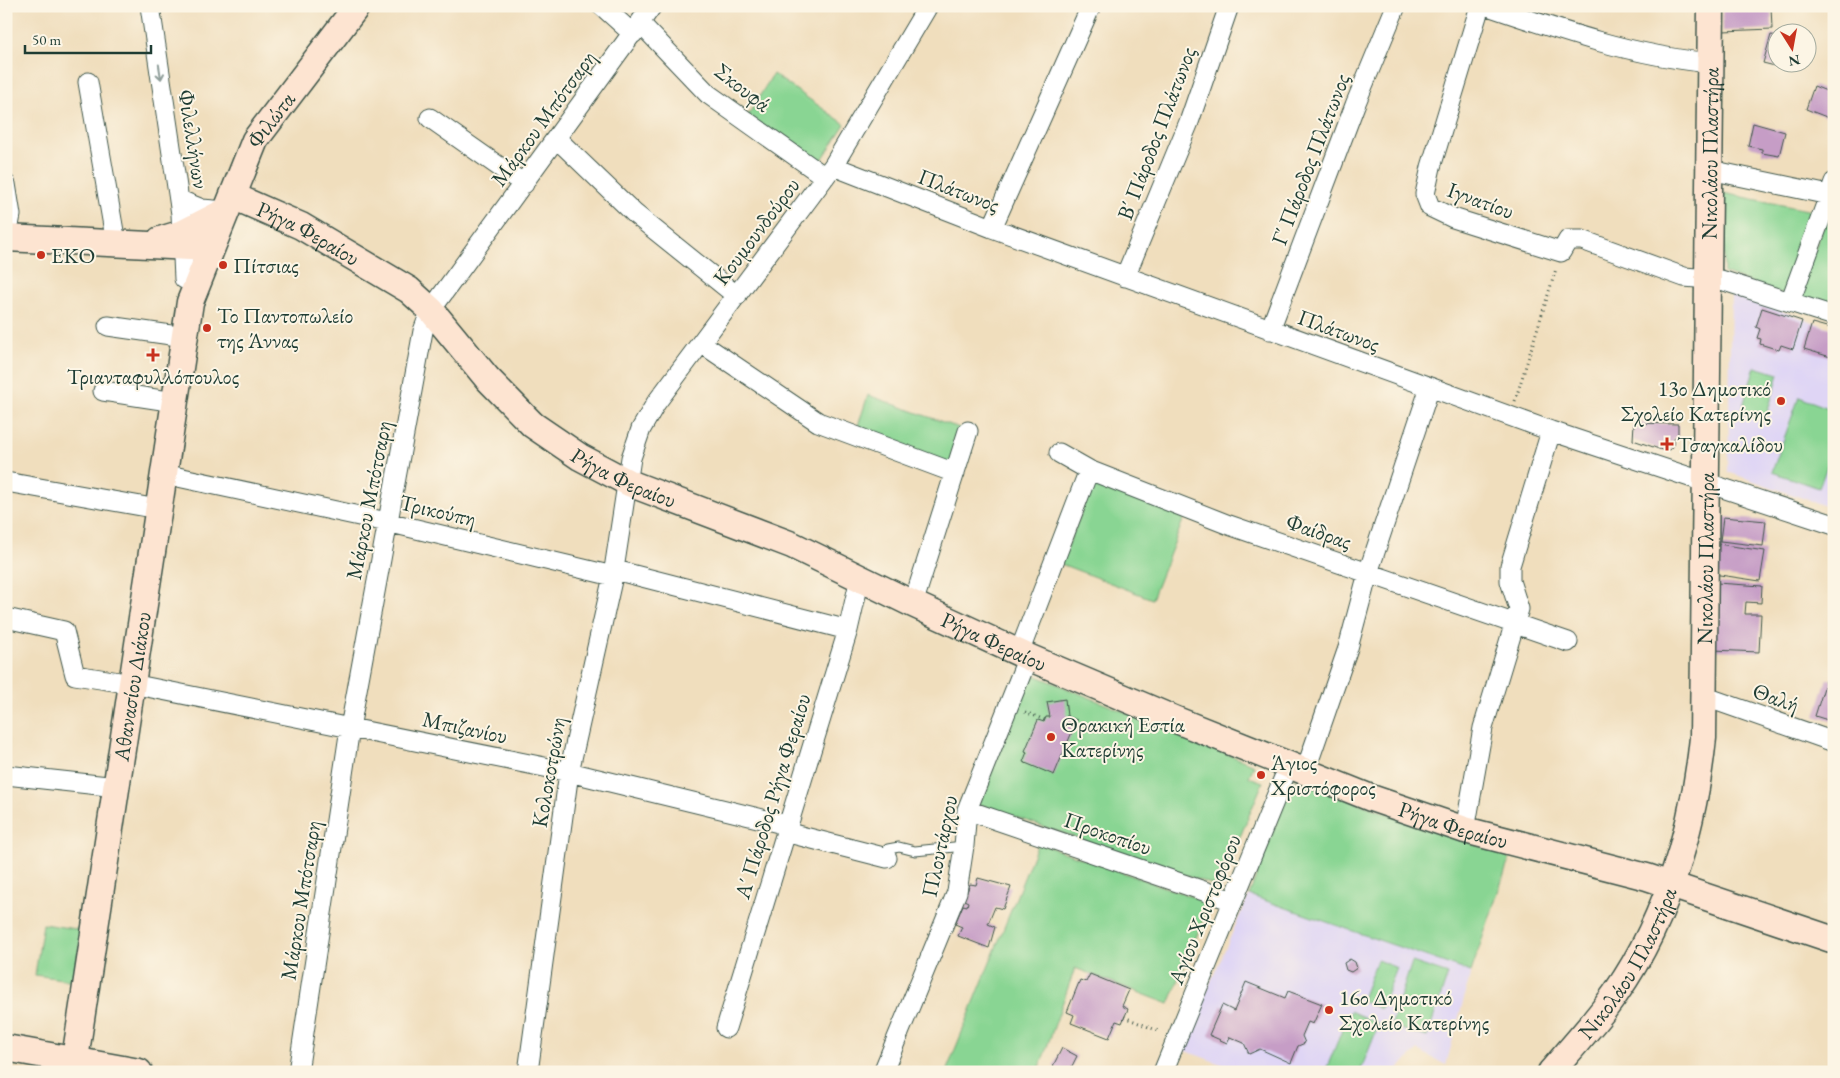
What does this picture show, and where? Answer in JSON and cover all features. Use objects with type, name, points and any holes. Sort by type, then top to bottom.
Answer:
[{"type":"street","name":"Φιλελλήνων","points":[[150,6],[180,200],[187,290]]},
{"type":"street","name":"Φιλώτα","points":[[211,248],[256,140],[357,6]]},
{"type":"street","name":"Σκουφά","points":[[602,6],[637,29],[708,94],[829,172]]},
{"type":"street","name":"Μάρκου Μπότσαρη","points":[[298,1072],[350,728],[423,331],[431,310],[652,6]]},
{"type":"street","name":"Κουμουνδούρου","points":[[629,483],[631,458],[641,429],[656,403],[829,172],[928,6]]},
{"type":"street","points":[[992,228],[1091,6]]},
{"type":"street","name":"Β΄ Πάροδος Πλάτωνος","points":[[1125,277],[1189,122],[1229,6]]},
{"type":"street","name":"Γ΄ Πάροδος Πλάτωνος","points":[[1270,330],[1355,105],[1396,6]]},
{"type":"street","name":"Νικολάου Πλαστήρα","points":[[1551,1072],[1606,1007],[1641,951],[1670,884],[1686,836],[1699,774],[1703,738],[1711,6]]},
{"type":"street","points":[[1491,7],[1628,50],[1674,59],[1711,62]]},
{"type":"street","name":"Ιγνατίου","points":[[1491,7],[1431,167],[1425,198],[1430,207],[1441,214],[1562,252]]},
{"type":"street","points":[[88,82],[127,244]]},
{"type":"street","points":[[430,118],[524,184]]},
{"type":"street","points":[[557,139],[635,214],[737,296]]},
{"type":"street","points":[[1710,170],[1832,191],[1790,302]]},
{"type":"street","name":"Πλάτωνος","points":[[829,172],[992,228],[1551,431],[1834,525]]},
{"type":"street","points":[[6,184],[11,215],[6,239],[127,244],[183,239],[211,248]]},
{"type":"street","points":[[180,200],[202,209],[230,204]]},
{"type":"street","points":[[183,239],[230,204]]},
{"type":"street","name":"Ρήγα Φεραίου","points":[[230,204],[301,226],[410,290],[431,310],[486,378],[533,425],[580,457],[629,483],[792,544],[913,604],[1023,655],[1174,719],[1371,798],[1465,830],[1670,884],[1834,940]]},
{"type":"street","points":[[1562,252],[1568,240],[1582,240],[1684,277],[1732,283],[1834,316]]},
{"type":"street","name":"Αθανασίου Διάκου","points":[[74,1066],[184,337],[187,290],[211,248]]},
{"type":"street","points":[[108,326],[184,337]]},
{"type":"street","points":[[701,343],[818,422],[955,472]]},
{"type":"street","name":"Αγίου Χριστοφόρου","points":[[1163,1072],[1233,901],[1297,769],[1348,648],[1368,572],[1430,388]]},
{"type":"street","points":[[103,391],[174,402]]},
{"type":"street","points":[[913,604],[968,431]]},
{"type":"street","points":[[1465,830],[1483,728],[1520,609],[1510,581],[1510,566],[1551,431]]},
{"type":"street","name":"Φαίδρας","points":[[1059,452],[1089,470],[1229,525],[1516,622],[1568,642]]},
{"type":"street","name":"Πλουτάρχου","points":[[883,1072],[957,892],[967,810],[1089,470]]},
{"type":"street","name":"Τρικούπη","points":[[164,474],[614,573],[848,630]]},
{"type":"street","points":[[6,482],[158,509]]},
{"type":"street","name":"Κολοκοτρώνη","points":[[528,1072],[569,772],[614,573],[629,483]]},
{"type":"street","name":"Α΄ Πάροδος Ρήγα Φεραίου","points":[[726,1028],[848,630],[860,578]]},
{"type":"street","name":"Μπιζανίου","points":[[6,618],[64,630],[75,675],[132,684],[569,772],[786,829],[884,857]]},
{"type":"street","name":"Θαλή","points":[[1703,696],[1834,742]]},
{"type":"street","points":[[6,775],[117,787]]},
{"type":"street","name":"Προκοπίου","points":[[967,810],[1233,901]]},
{"type":"street","points":[[6,1048],[74,1066],[139,1072]]},
{"type":"lane","points":[[884,857],[888,849],[899,847],[915,851],[964,846]]},
{"type":"path","points":[[1510,416],[1562,252]]},
{"type":"path","points":[[1124,1017],[1177,1038]]},
{"type":"shaded area","name":"13ο Δημοτικό Σχολείο Κατερίνης","points":[[1731,294],[1834,329],[1834,509],[1728,472]]},
{"type":"shaded area","name":"16ο Δημοτικό Σχολείο Κατερίνης","points":[[1249,895],[1471,972],[1446,1065],[1418,1050],[1394,1072],[1242,1072],[1181,1049]]},
{"type":"green space","points":[[773,74],[845,124],[818,166],[747,117]]},
{"type":"green space","points":[[1723,193],[1817,212],[1786,295],[1724,273]]},
{"type":"green space","points":[[1828,214],[1834,215],[1834,311],[1797,297]]},
{"type":"green space","points":[[1755,367],[1779,374],[1765,420],[1741,412]]},
{"type":"green space","points":[[868,395],[965,430],[953,466],[856,432]]},
{"type":"green space","points":[[1799,397],[1834,410],[1834,447],[1819,488],[1772,472]]},
{"type":"green space","points":[[1093,482],[1184,518],[1152,599],[1061,564]]},
{"type":"green space","points":[[1032,674],[1254,765],[1249,777],[1263,782],[1219,887],[978,804]]},
{"type":"green space","points":[[1293,780],[1510,857],[1471,972],[1249,895]]},
{"type":"green space","points":[[1038,843],[1210,903],[1169,1004],[1075,968],[1038,1072],[946,1072]]},
{"type":"green space","points":[[43,924],[82,930],[74,981],[35,975]]},
{"type":"green space","points":[[1377,960],[1397,968],[1381,1009],[1361,1001]]},
{"type":"green space","points":[[1412,962],[1448,974],[1427,1037],[1391,1026]]},
{"type":"green space","points":[[1350,1011],[1379,1024],[1360,1072],[1325,1072]]},
{"type":"building","points":[[1722,6],[1771,6],[1772,22],[1768,22],[1768,29],[1723,31]]},
{"type":"building","points":[[1768,46],[1768,64],[1763,63]]},
{"type":"building","points":[[1814,86],[1834,94],[1834,120],[1806,109]]},
{"type":"building","points":[[1753,123],[1785,132],[1779,156],[1762,153],[1762,149],[1748,146]]},
{"type":"building","points":[[1762,308],[1802,321],[1793,349],[1781,345],[1779,350],[1760,344],[1761,339],[1757,338],[1760,329],[1756,327]]},
{"type":"building","points":[[1812,323],[1834,329],[1834,358],[1804,349]]},
{"type":"building","points":[[1634,423],[1678,424],[1678,436],[1674,438],[1673,447],[1669,450],[1662,450],[1633,440]]},
{"type":"building","points":[[1723,517],[1766,521],[1763,546],[1720,541]]},
{"type":"building","points":[[1718,544],[1765,551],[1760,581],[1713,574]]},
{"type":"building","points":[[1717,583],[1762,586],[1761,603],[1746,602],[1745,614],[1761,614],[1759,652],[1713,650]]},
{"type":"building","points":[[1827,678],[1834,681],[1834,722],[1815,716]]},
{"type":"building","name":"Θρακική Εστία Κατερίνης","points":[[1065,699],[1067,716],[1077,720],[1054,775],[1023,762],[1027,752],[1025,751],[1038,720],[1044,722],[1046,717],[1050,717],[1047,702]]},
{"type":"building","points":[[978,878],[1011,887],[1003,909],[995,907],[988,924],[995,927],[989,948],[958,936],[962,927],[955,924],[963,905],[967,906],[968,902],[964,900],[970,884],[976,885]]},
{"type":"building","points":[[1350,959],[1355,962],[1357,968],[1351,972],[1346,970],[1344,963]]},
{"type":"building","points":[[1090,974],[1129,990],[1122,1006],[1128,1009],[1122,1023],[1116,1021],[1109,1038],[1071,1023],[1074,1015],[1067,1012],[1080,980],[1086,982]]},
{"type":"building","points":[[1246,982],[1285,998],[1288,991],[1322,1004],[1313,1024],[1308,1022],[1302,1036],[1305,1043],[1298,1046],[1291,1063],[1260,1049],[1249,1054],[1244,1043],[1230,1037],[1227,1043],[1209,1035],[1222,1005],[1234,1011]]},
{"type":"building","points":[[1062,1048],[1077,1056],[1069,1072],[1063,1072],[1053,1066]]},
{"type":"place","name":"ΕΚΟ","points":[[41,255]]},
{"type":"place","name":"Πίτσιας","points":[[223,265]]},
{"type":"place","name":"Το Παντοπωλείο της Άννας","points":[[207,328]]},
{"type":"place","name":"Τριανταφυλλόπουλος","points":[[153,355]]},
{"type":"place","name":"13ο Δημοτικό Σχολείο Κατερίνης","points":[[1781,401]]},
{"type":"place","name":"Τσαγκαλίδου","points":[[1667,444]]},
{"type":"place","name":"Θρακική Εστία Κατερίνης","points":[[1051,737]]},
{"type":"place","name":"Άγιος Χριστόφορος","points":[[1261,775]]},
{"type":"place","name":"16ο Δημοτικό Σχολείο Κατερίνης","points":[[1329,1010]]}]
